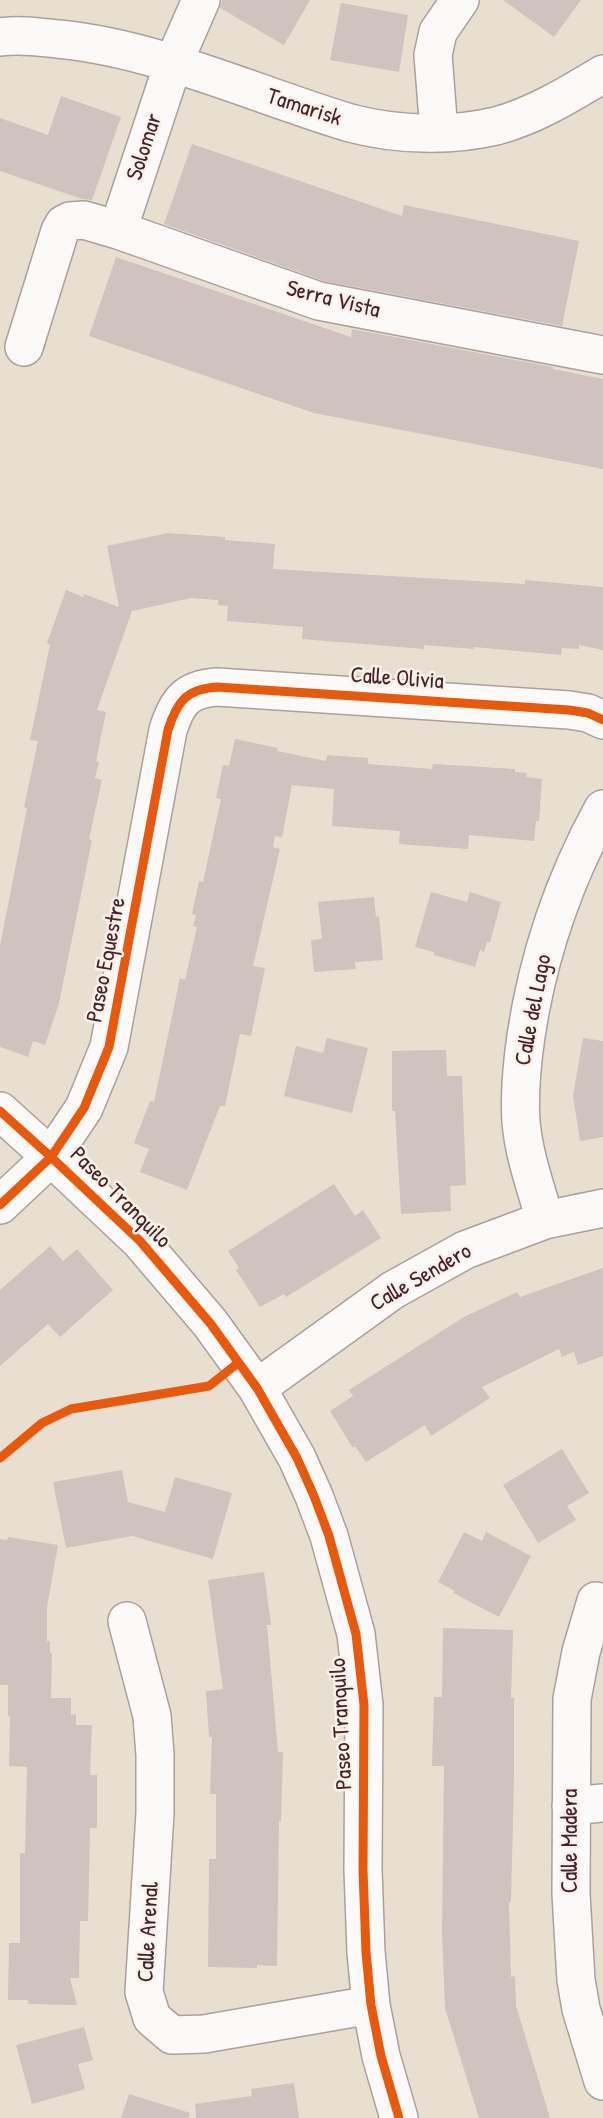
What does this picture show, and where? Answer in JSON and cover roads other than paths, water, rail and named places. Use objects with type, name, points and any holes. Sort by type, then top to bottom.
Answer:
[{"type":"street","name":"Solomar","points":[[118,230],[173,64],[201,0]]},
{"type":"street","points":[[439,132],[433,55],[438,32],[460,0]]},
{"type":"street","name":"Tamarisk","points":[[0,37],[17,35],[94,42],[173,64],[300,108],[372,129],[416,133],[496,126],[546,106],[603,74]]},
{"type":"street","name":"Serra Vista","points":[[24,347],[60,231],[64,224],[70,221],[84,220],[319,301],[603,355]]},
{"type":"street","name":"Calle Olivia","points":[[189,694],[201,688],[217,687],[569,709],[603,720]]},
{"type":"street","name":"Paseo Equestre","points":[[0,1205],[51,1157],[84,1108],[109,1047],[167,730],[174,710],[189,694]]},
{"type":"street","name":"Calle del Lago","points":[[545,1220],[525,1151],[521,1121],[525,1044],[532,999],[551,925],[603,809]]},
{"type":"street","name":"Paseo Tranquilo","points":[[0,1111],[139,1241],[210,1323],[257,1388],[297,1458],[314,1496],[329,1536],[356,1634],[365,1705],[363,1870],[366,1952],[371,2006],[381,2056],[399,2118]]},
{"type":"street","name":"Calle Sendero","points":[[257,1388],[393,1290],[466,1250],[545,1220],[603,1208]]},
{"type":"street","name":"Calle Madera","points":[[596,1601],[581,1652],[572,1699],[587,1804],[571,1894],[576,1980],[581,2009],[603,2081]]},
{"type":"street","name":"Calle Arenal","points":[[128,1621],[152,1716],[155,1755],[155,1813],[144,1992],[152,2018],[172,2035],[204,2034],[371,2006]]}]
